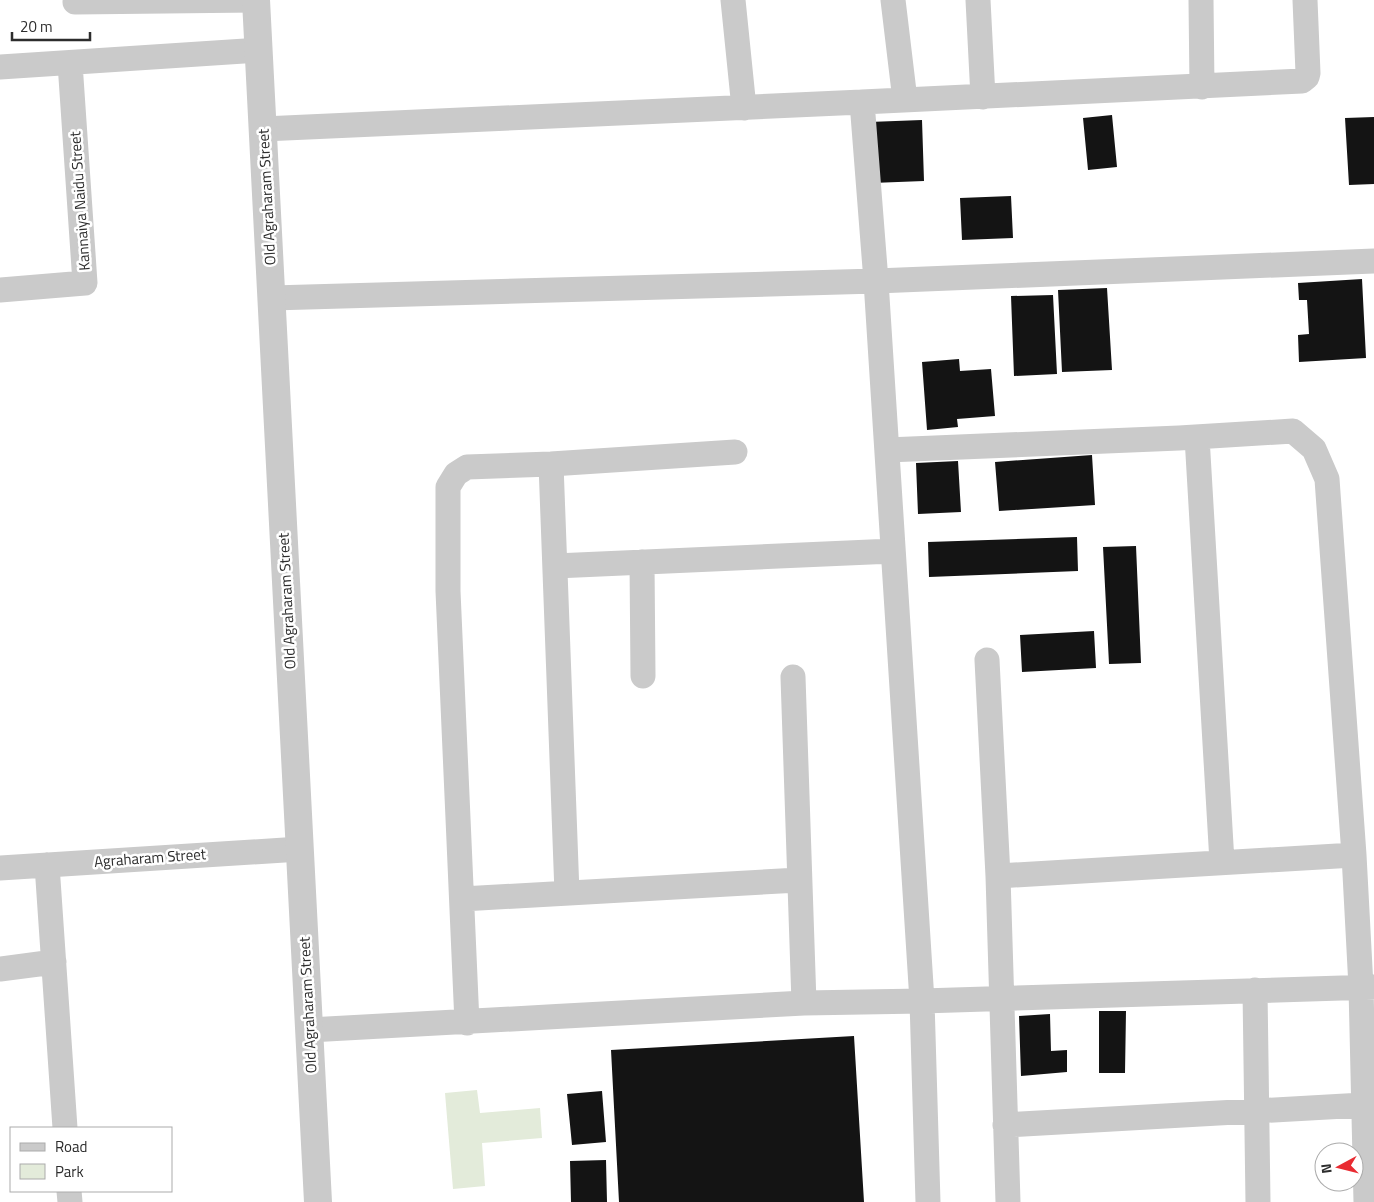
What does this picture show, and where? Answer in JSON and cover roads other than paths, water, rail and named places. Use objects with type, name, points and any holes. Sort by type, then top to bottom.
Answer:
[{"type":"street","points":[[75,2],[256,0]]},
{"type":"street","name":"Old Agraharam Street","points":[[256,0],[318,1202]]},
{"type":"street","points":[[733,0],[744,108]]},
{"type":"street","points":[[893,0],[906,100]]},
{"type":"street","points":[[978,0],[983,97]]},
{"type":"street","points":[[1201,0],[1202,87]]},
{"type":"street","points":[[263,129],[1202,87],[1305,80],[1308,73],[1305,0]]},
{"type":"street","points":[[0,67],[259,50]]},
{"type":"street","name":"Kannaiya Naidu Street","points":[[0,290],[85,283],[70,63]]},
{"type":"street","points":[[862,102],[876,281],[922,1001],[928,1202]]},
{"type":"street","points":[[272,298],[876,281],[1374,261]]},
{"type":"street","points":[[887,450],[1197,437],[1293,431],[1314,449],[1327,479],[1354,855],[1368,987],[1363,1105],[1366,1202]]},
{"type":"street","points":[[1197,437],[1222,862]]},
{"type":"street","points":[[467,1023],[448,591],[448,487],[456,474],[467,467],[551,464],[735,452]]},
{"type":"street","points":[[551,464],[567,893]]},
{"type":"street","points":[[555,566],[893,550]]},
{"type":"street","points":[[642,562],[643,676]]},
{"type":"street","points":[[987,660],[998,876],[1008,1202]]},
{"type":"street","points":[[793,677],[804,1002]]},
{"type":"street","name":"Agraharam Street","points":[[0,868],[300,849]]},
{"type":"street","points":[[998,876],[1354,855]]},
{"type":"street","points":[[47,865],[65,1127]]},
{"type":"street","points":[[462,899],[799,880]]},
{"type":"street","points":[[0,969],[54,962]]},
{"type":"street","points":[[310,1030],[467,1023],[584,1014],[804,1002],[1001,999],[1368,987]]},
{"type":"street","points":[[1254,990],[1258,1202]]},
{"type":"street","points":[[1005,1125],[1363,1105]]}]
